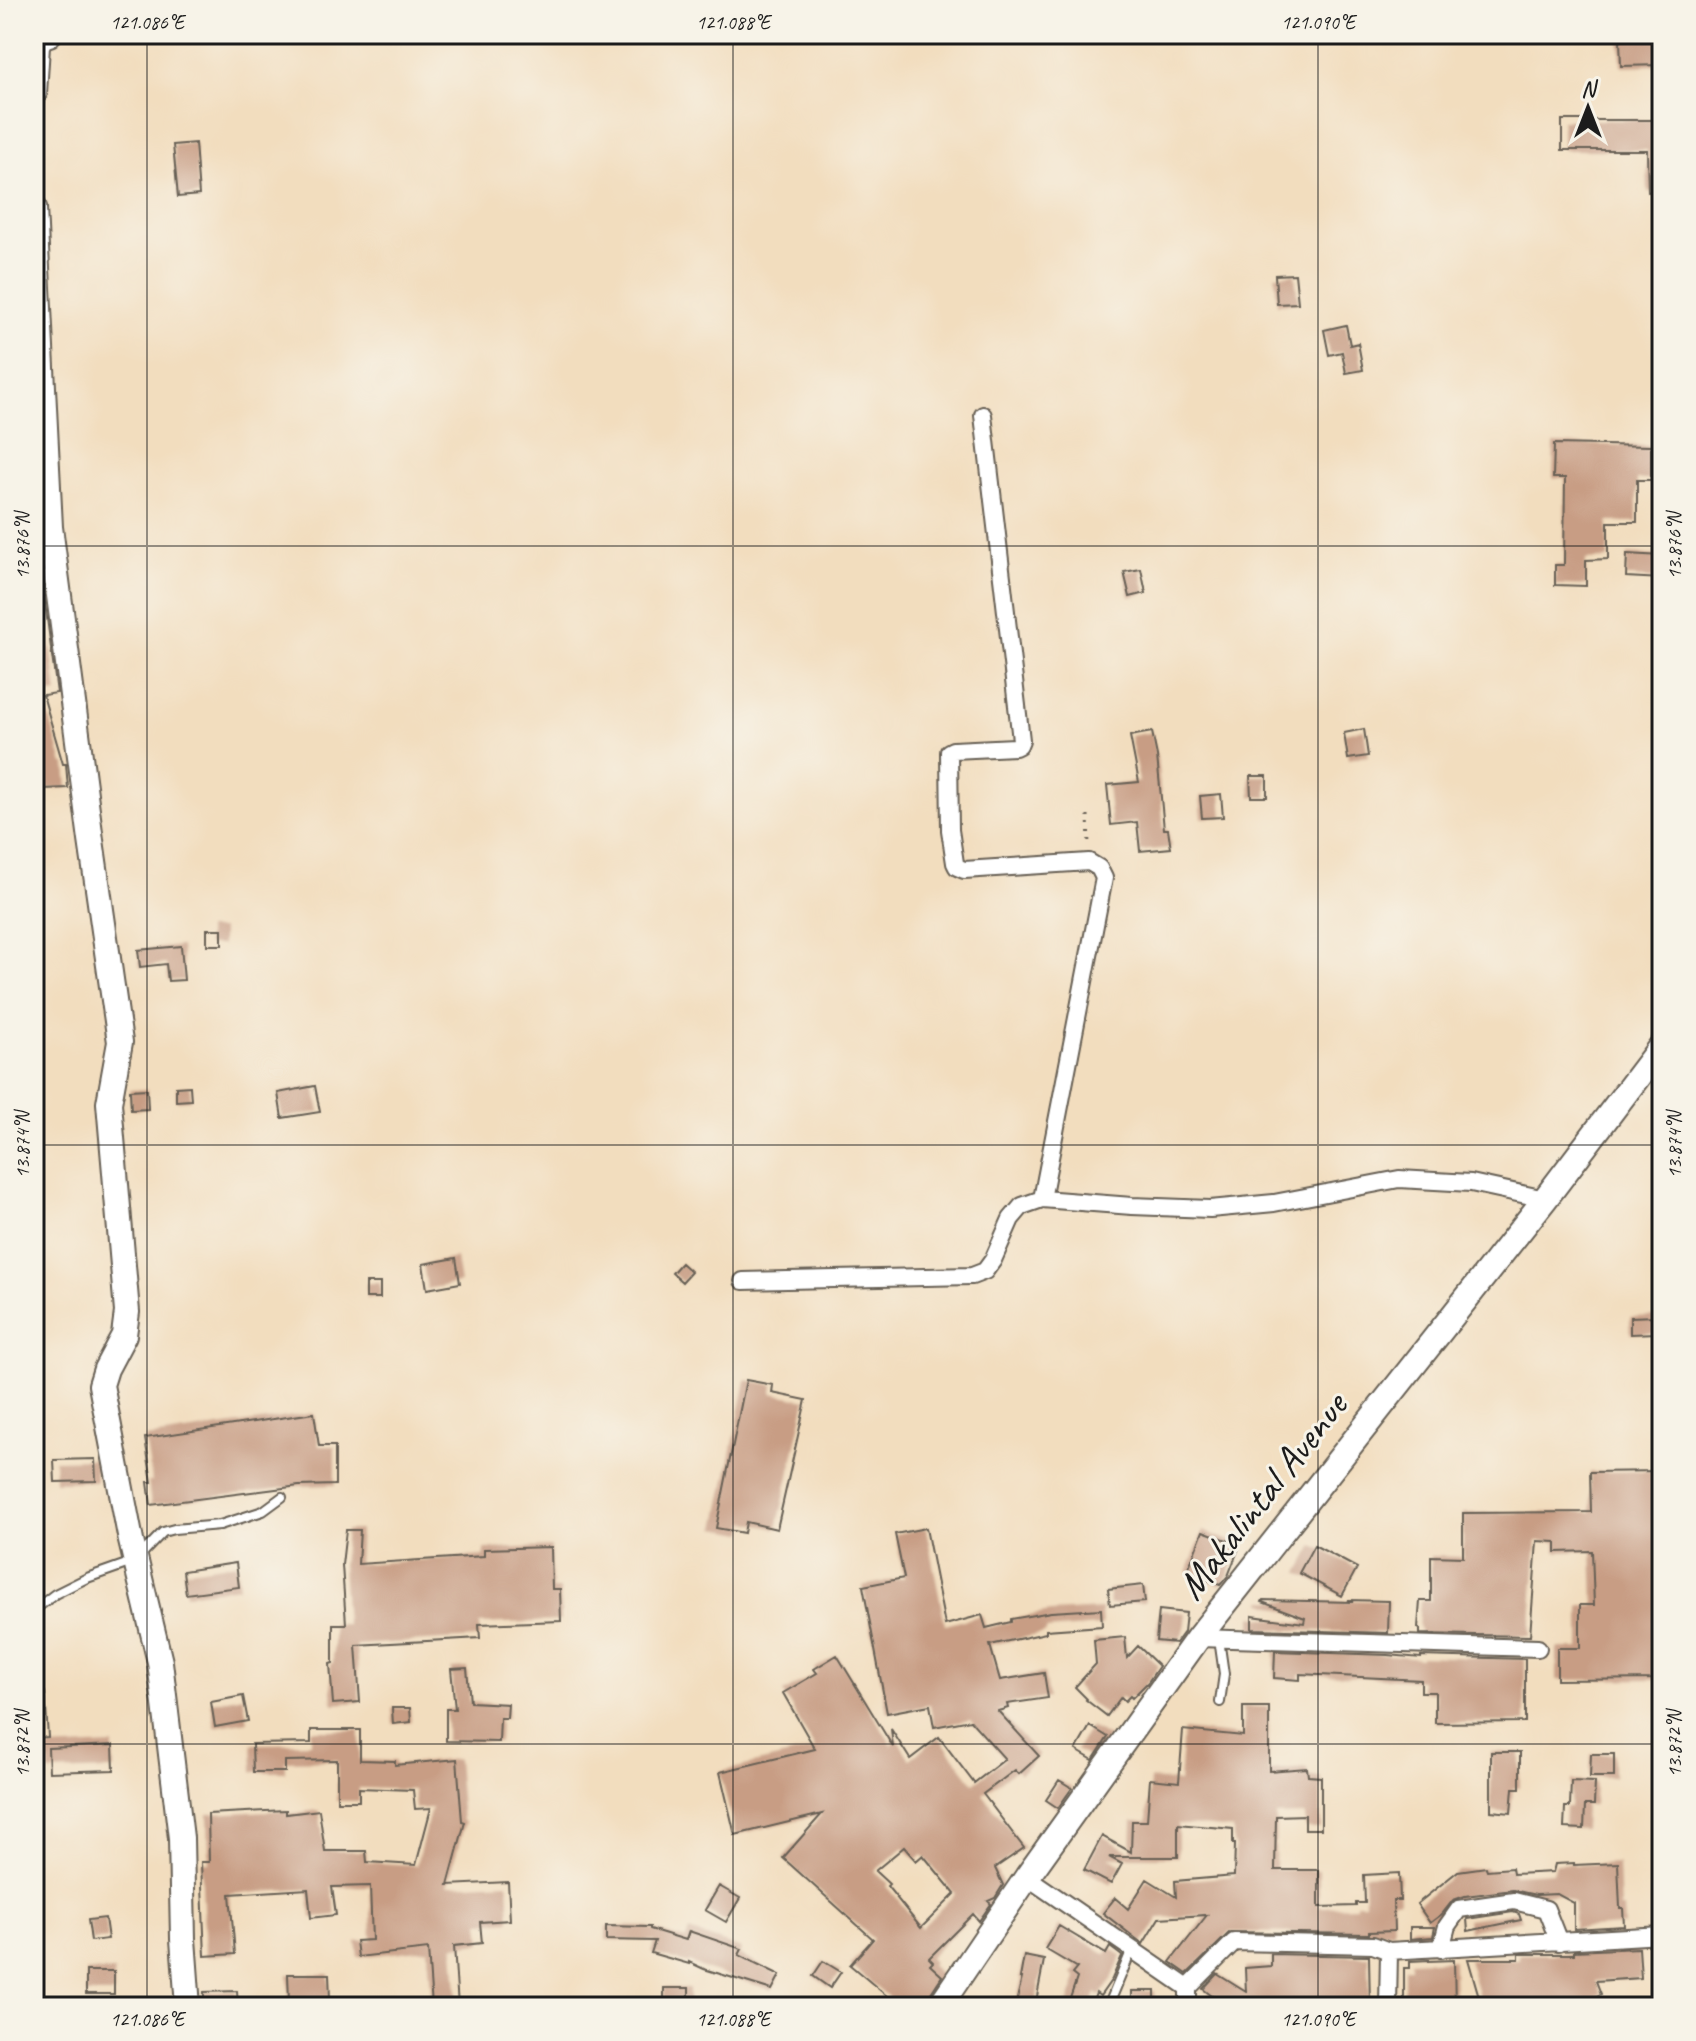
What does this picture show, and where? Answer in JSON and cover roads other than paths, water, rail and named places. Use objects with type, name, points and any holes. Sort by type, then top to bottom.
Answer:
[{"type":"street","points":[[34,93],[37,46],[42,36],[49,34]]},
{"type":"street","points":[[34,208],[46,528],[120,1042],[109,1103],[127,1312],[124,1335],[101,1385],[135,1561],[160,1662],[181,1838],[188,2007]]},
{"type":"street","points":[[983,415],[1021,740],[1015,747],[949,752],[950,830],[955,863],[964,870],[1089,862],[1099,868],[1104,878],[1042,1199]]},
{"type":"street","name":"Makalintal Avenue","points":[[939,2007],[1027,1877],[1662,1045]]},
{"type":"street","points":[[743,1281],[972,1276],[985,1271],[993,1260],[1011,1219],[1022,1206],[1042,1199],[1210,1209],[1274,1203],[1399,1179],[1471,1183],[1545,1199]]},
{"type":"street","points":[[1209,1638],[1538,1648]]},
{"type":"street","points":[[1027,1877],[1188,1988]]},
{"type":"street","points":[[1441,1949],[1447,1926],[1459,1909],[1514,1901],[1546,1909],[1559,1942]]},
{"type":"street","points":[[1188,2007],[1188,1988],[1234,1942],[1373,1945],[1389,1951],[1662,1935]]},
{"type":"street","points":[[1388,2007],[1389,1951]]},
{"type":"lane","points":[[34,1610],[55,1594],[87,1578],[135,1561],[163,1532],[220,1525],[263,1511],[282,1497]]},
{"type":"lane","points":[[1209,1638],[1224,1674],[1220,1702]]},
{"type":"lane","points":[[1108,2007],[1132,1949]]}]
